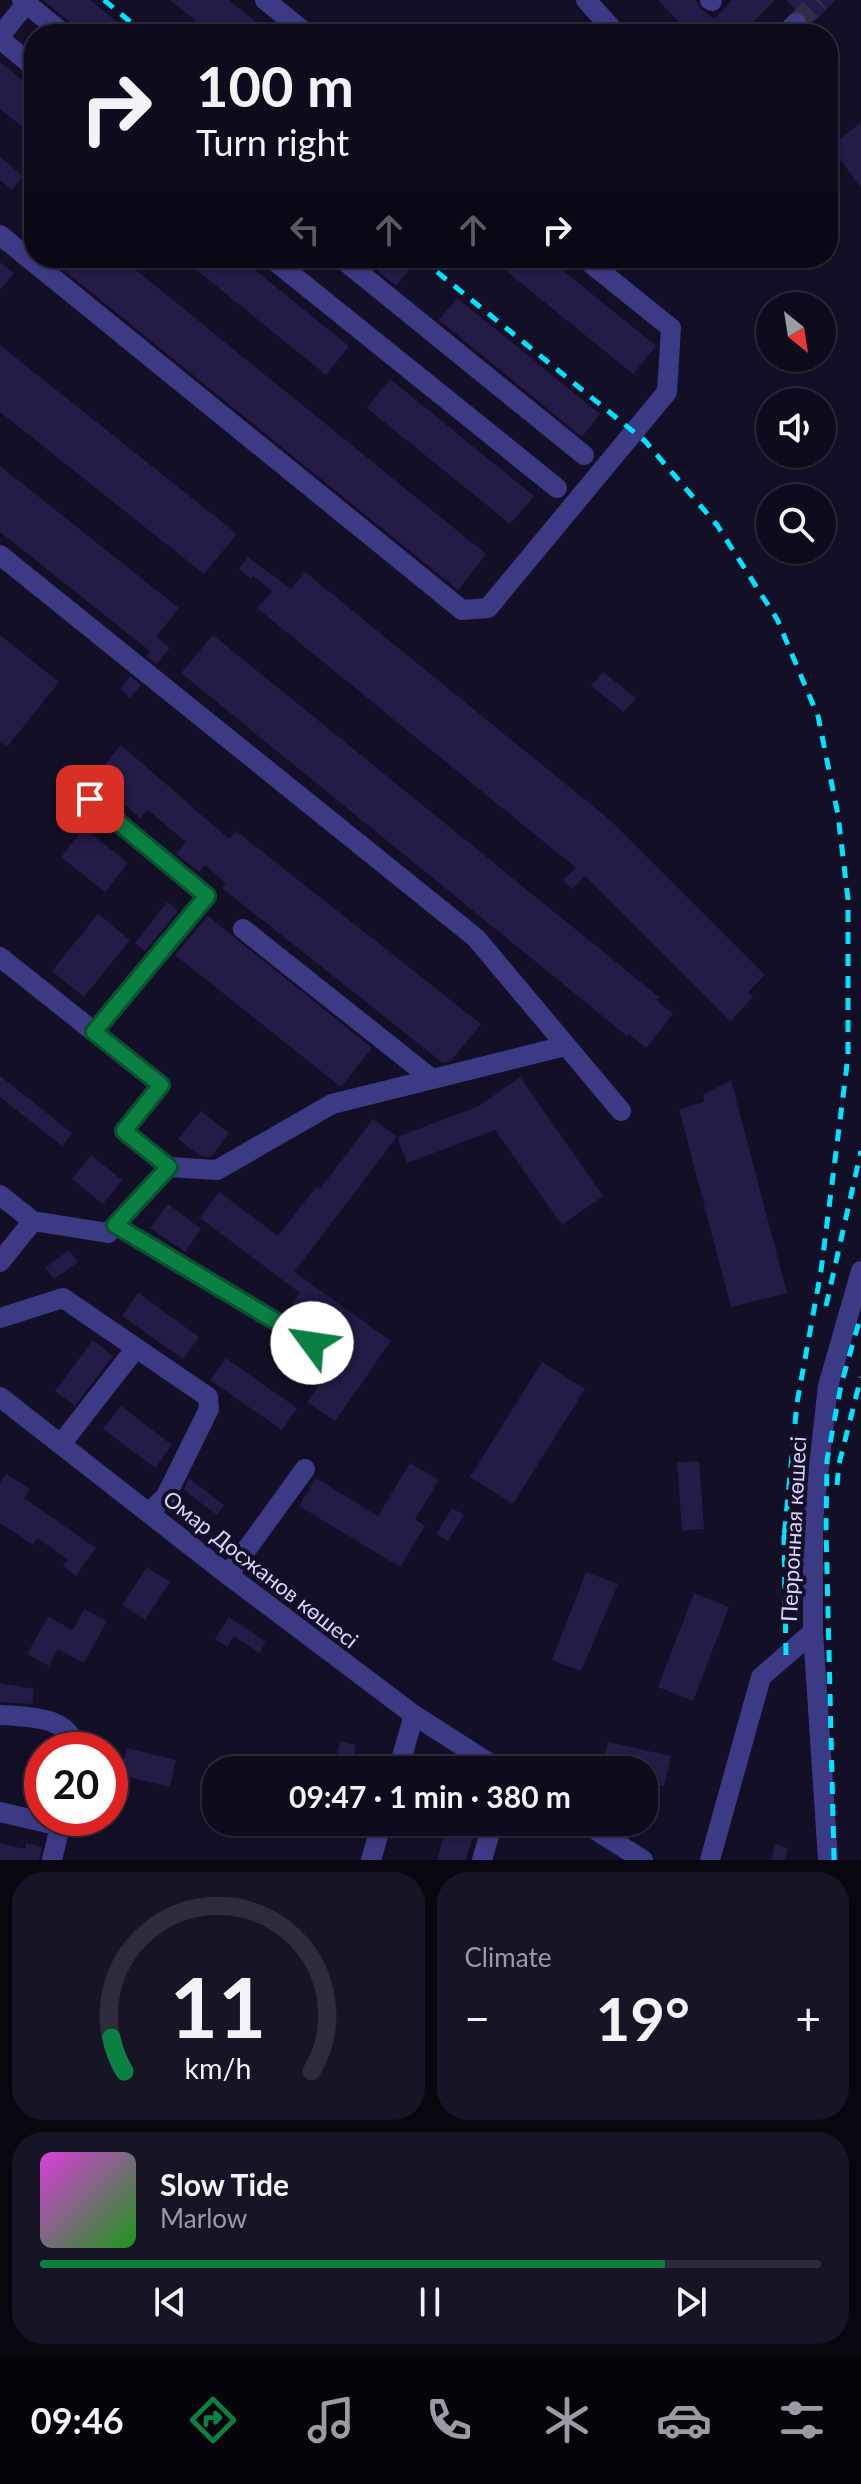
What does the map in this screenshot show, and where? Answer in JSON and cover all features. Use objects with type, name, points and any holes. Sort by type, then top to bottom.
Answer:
[{"type":"street","points":[[265,0],[295,24]]},
{"type":"street","points":[[586,0],[608,24]]},
{"type":"street","points":[[24,58],[0,38],[26,1],[52,24]]},
{"type":"street","points":[[0,235],[24,254]]},
{"type":"street","points":[[41,268],[462,610],[488,608],[667,392],[671,328],[596,268]]},
{"type":"street","points":[[283,268],[557,488]]},
{"type":"street","points":[[353,268],[584,455]]},
{"type":"street","points":[[0,555],[476,938],[621,1111]]},
{"type":"street","points":[[90,799],[207,896],[94,1032]]},
{"type":"street","points":[[243,929],[432,1079]]},
{"type":"street","points":[[0,957],[161,1085],[124,1131],[169,1167],[217,1170],[332,1104],[565,1046]]},
{"type":"street","points":[[0,1195],[33,1221],[108,1233],[169,1167]]},
{"type":"street","points":[[0,1262],[33,1221]]},
{"type":"street","points":[[115,1225],[312,1343]]},
{"type":"street","name":"Перронная көшесі","points":[[710,1860],[761,1677],[813,1632],[813,1520],[828,1386],[861,1271]]},
{"type":"street","points":[[0,1318],[63,1298],[208,1397],[209,1409],[166,1496],[149,1513]]},
{"type":"street","points":[[61,1444],[136,1348]]},
{"type":"street","name":"Омар Досжанов көшесі","points":[[0,1397],[414,1715],[478,1756]]},
{"type":"street","points":[[228,1575],[305,1469]]},
{"type":"street","points":[[813,1632],[828,1860]]},
{"type":"street","points":[[0,1715],[39,1718],[61,1725],[66,1732]]},
{"type":"street","points":[[402,1756],[414,1715]]},
{"type":"street","points":[[0,1812],[24,1816]]},
{"type":"street","points":[[52,1860],[58,1836]]},
{"type":"street","points":[[371,1860],[378,1836]]},
{"type":"street","points":[[482,1860],[489,1836]]},
{"type":"street","points":[[598,1836],[616,1852],[643,1860]]},
{"type":"building","points":[[43,0],[90,0],[120,24],[72,24]]},
{"type":"building","points":[[170,0],[229,0],[257,23],[256,24],[200,24]]},
{"type":"building","points":[[658,0],[696,0],[700,8],[714,19],[732,0],[775,0],[752,24],[681,24]]},
{"type":"building","points":[[786,0],[836,0],[812,24],[806,14],[796,10]]},
{"type":"building","points":[[0,62],[24,81],[24,128],[0,109]]},
{"type":"building","points":[[861,123],[861,188],[838,157],[838,140]]},
{"type":"building","points":[[0,157],[23,176],[12,190],[0,180]]},
{"type":"building","points":[[0,262],[14,273],[0,290]]},
{"type":"building","points":[[61,268],[133,268],[486,554],[458,590]]},
{"type":"building","points":[[194,268],[252,268],[349,346],[326,375]]},
{"type":"building","points":[[374,268],[411,268],[396,286]]},
{"type":"building","points":[[502,268],[560,268],[656,346],[633,374]]},
{"type":"building","points":[[457,298],[600,414],[582,437],[439,320]]},
{"type":"building","points":[[0,345],[237,534],[204,574],[0,412]]},
{"type":"building","points":[[390,379],[534,496],[510,524],[367,408]]},
{"type":"building","points":[[0,466],[179,608],[156,637],[170,648],[157,664],[146,656],[150,651],[0,532]]},
{"type":"building","points":[[248,557],[291,589],[305,572],[610,820],[765,975],[748,992],[753,997],[730,1021],[585,876],[572,889],[563,880],[576,868],[257,608],[272,591],[239,569]]},
{"type":"building","points":[[0,635],[59,682],[7,747],[0,742]]},
{"type":"building","points":[[213,635],[659,997],[656,1000],[673,1014],[646,1048],[629,1034],[627,1036],[181,673]]},
{"type":"building","points":[[603,672],[636,698],[624,712],[591,686]]},
{"type":"building","points":[[130,676],[141,685],[130,698],[120,689]]},
{"type":"building","points":[[121,745],[229,839],[236,831],[481,1024],[451,1061],[443,1063],[222,888],[226,883],[205,865],[199,872],[176,854],[186,842],[148,810],[140,818],[112,794],[120,785],[101,769]]},
{"type":"building","points":[[84,828],[128,863],[105,892],[61,857]]},
{"type":"building","points":[[167,902],[178,911],[145,951],[135,943]]},
{"type":"building","points":[[98,914],[130,940],[84,997],[52,971]]},
{"type":"building","points":[[208,916],[372,1048],[341,1087],[175,955]]},
{"type":"building","points":[[0,1076],[72,1133],[62,1146],[0,1097]]},
{"type":"building","points":[[520,1077],[603,1196],[562,1225],[495,1130],[407,1163],[397,1137],[479,1106]]},
{"type":"building","points":[[731,1080],[787,1293],[731,1307],[679,1109],[704,1102],[703,1095]]},
{"type":"building","points":[[201,1111],[229,1133],[211,1157],[200,1156],[178,1139]]},
{"type":"building","points":[[373,1119],[397,1137],[294,1272],[391,1341],[335,1421],[307,1402],[349,1343],[292,1303],[300,1293],[200,1218],[219,1192],[278,1236],[316,1187],[320,1189]]},
{"type":"building","points":[[91,1155],[122,1180],[103,1204],[72,1179]]},
{"type":"building","points":[[168,1204],[201,1229],[185,1252],[150,1228]]},
{"type":"building","points":[[69,1250],[78,1262],[54,1279],[45,1268]]},
{"type":"building","points":[[138,1293],[199,1337],[183,1359],[122,1316]]},
{"type":"building","points":[[93,1340],[113,1356],[75,1406],[55,1391]]},
{"type":"building","points":[[226,1358],[297,1408],[282,1430],[210,1380]]},
{"type":"building","points":[[542,1362],[585,1389],[513,1504],[470,1477]]},
{"type":"building","points":[[121,1406],[172,1445],[155,1468],[103,1429]]},
{"type":"building","points":[[699,1461],[704,1529],[682,1531],[677,1462]]},
{"type":"building","points":[[410,1463],[439,1480],[415,1519],[425,1526],[400,1567],[299,1506],[316,1478],[378,1516]]},
{"type":"building","points":[[6,1474],[30,1489],[24,1498],[96,1548],[76,1576],[63,1566],[68,1560],[37,1538],[33,1545],[0,1523],[0,1483]]},
{"type":"building","points":[[189,1478],[224,1505],[217,1515],[184,1490]]},
{"type":"building","points":[[452,1508],[464,1515],[448,1541],[436,1534]]},
{"type":"building","points":[[147,1567],[170,1582],[145,1620],[122,1605]]},
{"type":"building","points":[[586,1572],[618,1584],[581,1671],[552,1660]]},
{"type":"building","points":[[694,1593],[729,1607],[693,1701],[658,1687]]},
{"type":"building","points":[[84,1609],[107,1621],[84,1663],[58,1649],[49,1666],[27,1654],[48,1617],[73,1630]]},
{"type":"building","points":[[229,1617],[266,1642],[259,1653],[234,1636],[227,1647],[215,1639]]},
{"type":"building","points":[[0,1683],[34,1689],[32,1704],[0,1702]]},
{"type":"building","points":[[340,1741],[356,1745],[353,1756],[336,1756]]},
{"type":"building","points":[[608,1742],[671,1756],[664,1786],[658,1785],[658,1756],[604,1756]]},
{"type":"building","points":[[128,1748],[176,1760],[170,1787],[128,1777]]},
{"type":"building","points":[[444,1836],[473,1836],[466,1860],[437,1860]]},
{"type":"building","points":[[0,1843],[25,1849],[26,1843],[42,1847],[39,1860],[0,1860]]},
{"type":"building","points":[[775,1844],[788,1848],[785,1860],[771,1860]]},
{"type":"tunnel","points":[[796,23],[819,0]]},
{"type":"railway","points":[[104,0],[133,24]]},
{"type":"railway","points":[[432,268],[645,441],[717,525],[777,619],[818,716],[838,815],[848,899],[848,1057],[821,1271],[797,1403],[784,1538]]},
{"type":"railway","points":[[826,1306],[861,1151]]},
{"type":"railway","points":[[834,1860],[827,1460],[841,1385],[861,1315]]},
{"type":"railway","points":[[837,1485],[839,1464],[861,1377]]},
{"type":"railway","points":[[786,1527],[786,1655]]},
{"type":"route","points":[[90,799],[207,896],[94,1032],[161,1085],[124,1131],[169,1167],[115,1225],[312,1343]]}]
